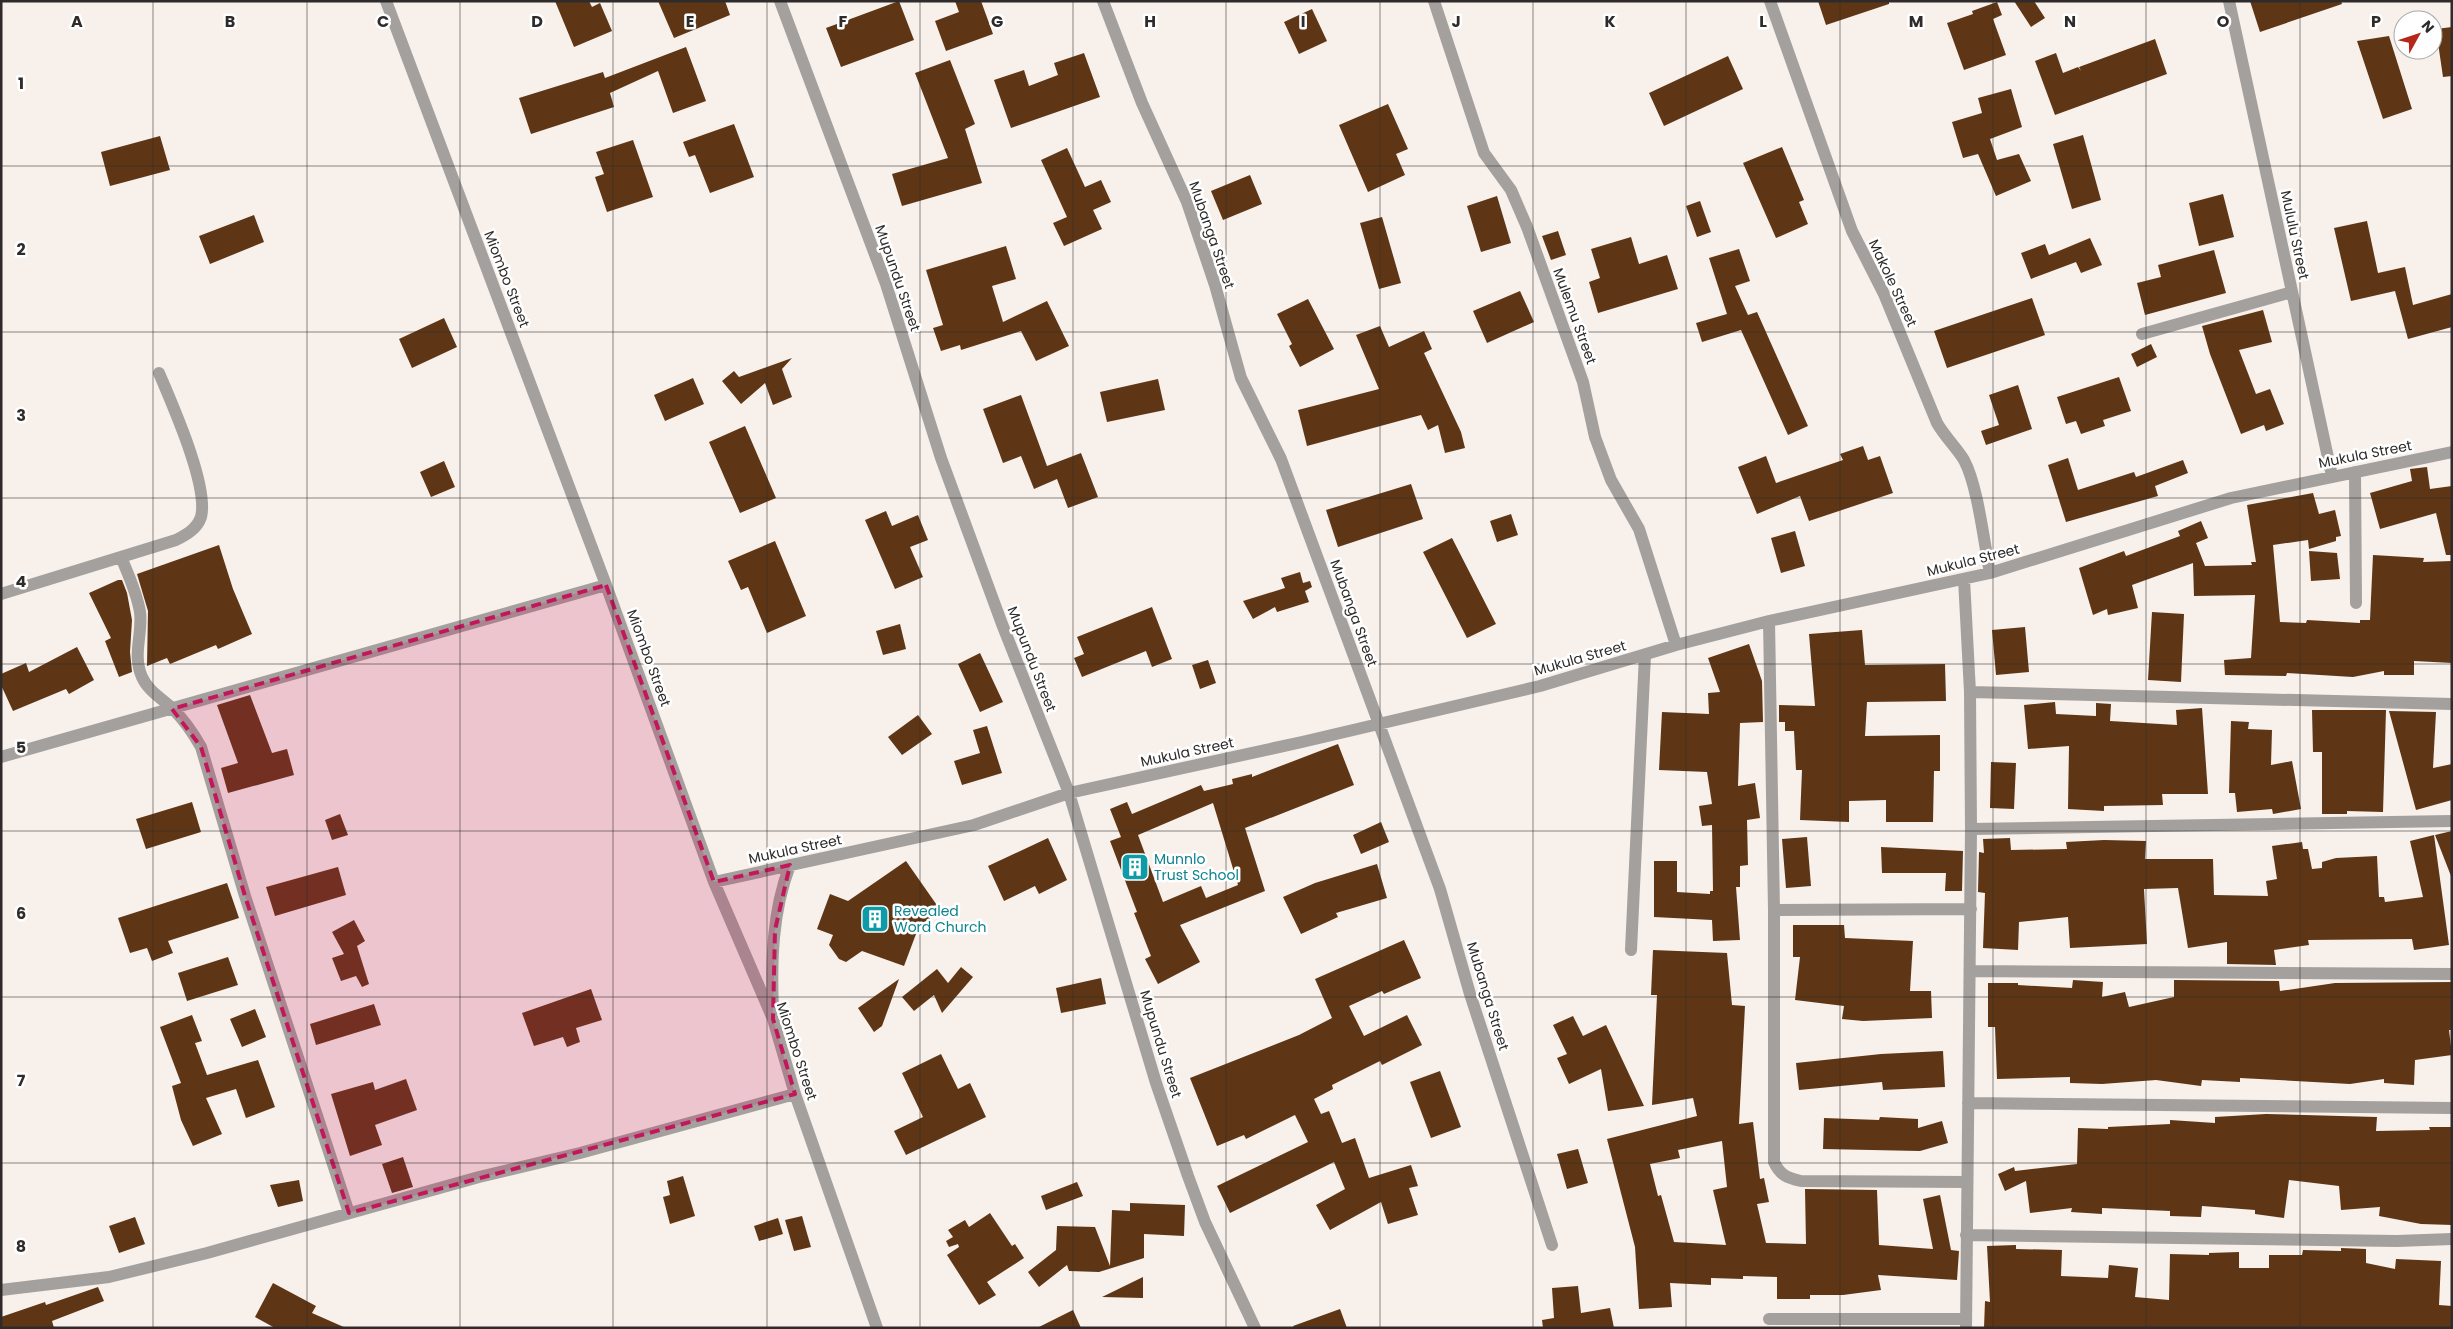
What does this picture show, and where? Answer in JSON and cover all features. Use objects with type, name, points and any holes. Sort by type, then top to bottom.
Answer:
[{"type":"street","name":"Miombo Street","points":[[386,1],[606,585],[714,882],[773,1019],[795,1094],[877,1328]]},
{"type":"street","name":"Mupundu Street","points":[[780,1],[886,284],[941,458],[1069,794],[1156,1083],[1184,1167],[1205,1222],[1255,1328]]},
{"type":"street","name":"Mubanga Street","points":[[1103,1],[1142,103],[1186,202],[1215,285],[1241,378],[1281,459],[1440,889],[1470,994],[1552,1245]]},
{"type":"street","name":"Mulemu Street","points":[[1434,1],[1484,153],[1511,190],[1527,227],[1583,382],[1595,437],[1611,480],[1639,529],[1676,645]]},
{"type":"street","name":"Makole Street","points":[[1770,1],[1852,230],[1884,294],[1937,423],[1963,459],[1970,475],[1990,573]]},
{"type":"street","name":"Mululu Street","points":[[2229,1],[2332,476]]},
{"type":"street","points":[[2142,334],[2292,292]]},
{"type":"street","points":[[1,594],[176,540],[191,532],[201,516],[201,492],[188,444],[159,373]]},
{"type":"street","name":"Mukula Street","points":[[714,882],[974,825],[1069,794],[1540,686],[1676,645],[1769,621],[1990,573],[2231,498],[2452,452]]},
{"type":"street","points":[[2356,472],[2356,604]]},
{"type":"street","points":[[121,557],[133,587],[140,612],[137,653],[142,676],[150,690],[192,730],[201,747],[245,896],[350,1213]]},
{"type":"street","points":[[1769,1319],[1965,1323],[1971,829],[1970,692],[1964,579]]},
{"type":"street","points":[[1,757],[606,585]]},
{"type":"street","points":[[1769,621],[1774,910],[1774,1162],[1779,1173],[1789,1179],[1801,1181],[1967,1182]]},
{"type":"street","points":[[1630,950],[1645,655]]},
{"type":"street","points":[[1970,692],[2452,704]]},
{"type":"street","points":[[1971,829],[2452,821]]},
{"type":"street","points":[[773,1019],[772,959],[775,930],[785,879],[790,865]]},
{"type":"street","points":[[1774,910],[1971,909]]},
{"type":"street","points":[[1970,971],[2452,974]]},
{"type":"street","points":[[1,1290],[109,1277],[207,1253],[479,1177],[580,1153],[795,1094]]},
{"type":"street","points":[[1968,1103],[2452,1108]]},
{"type":"street","points":[[1966,1235],[2397,1241],[2452,1239]]},
{"type":"highlighted area","points":[[606,585],[714,882],[790,865],[775,930],[773,1019],[795,1094],[349,1213],[245,896],[201,747],[172,709]]},
{"type":"building","points":[[555,1],[589,1],[592,7],[600,3],[612,31],[574,47]]},
{"type":"building","points":[[658,1],[725,1],[730,15],[674,38]]},
{"type":"building","points":[[899,1],[914,40],[841,67],[826,28]]},
{"type":"building","points":[[955,1],[981,1],[993,34],[946,51],[935,21],[959,12]]},
{"type":"building","points":[[1818,1],[1889,1],[1889,4],[1826,25]]},
{"type":"building","points":[[2014,1],[2034,1],[2045,18],[2031,27]]},
{"type":"building","points":[[2250,1],[2341,1],[2342,4],[2260,32]]},
{"type":"building","points":[[1997,2],[2002,15],[1993,19],[2006,55],[1964,70],[1947,23],[1973,14],[1972,11]]},
{"type":"building","points":[[1312,9],[1327,41],[1299,54],[1284,22]]},
{"type":"building","points":[[2452,27],[2452,76],[2443,77],[2441,60],[2443,60],[2443,28]]},
{"type":"building","points":[[2389,36],[2393,49],[2393,60],[2397,60],[2412,109],[2383,119],[2357,41]]},
{"type":"building","points":[[2155,39],[2167,74],[2055,115],[2035,61],[2056,53],[2063,73],[2078,67],[2081,71],[2079,67]]},
{"type":"building","points":[[686,47],[706,101],[673,113],[658,71],[610,93],[614,107],[531,134],[519,98],[603,72],[605,78]]},
{"type":"building","points":[[1084,53],[1100,97],[1011,128],[994,80],[1024,70],[1029,86],[1058,75],[1054,63]]},
{"type":"building","points":[[1728,56],[1743,89],[1664,126],[1649,93]]},
{"type":"building","points":[[950,60],[975,124],[965,129],[982,183],[902,206],[892,174],[948,158],[915,73]]},
{"type":"building","points":[[2011,89],[2022,127],[1990,139],[1997,160],[2019,154],[2031,181],[1996,196],[1978,154],[1963,158],[1952,122],[1982,113],[1978,98]]},
{"type":"building","points":[[1388,104],[1408,149],[1396,154],[1405,175],[1368,192],[1339,125]]},
{"type":"building","points":[[734,124],[754,177],[710,193],[695,155],[689,157],[683,142]]},
{"type":"building","points":[[2083,135],[2101,200],[2072,209],[2053,144]]},
{"type":"building","points":[[160,136],[170,170],[110,186],[101,152]]},
{"type":"building","points":[[633,140],[653,197],[607,212],[595,177],[604,174],[596,152]]},
{"type":"building","points":[[1782,147],[1804,200],[1799,202],[1808,224],[1776,238],[1743,163]]},
{"type":"building","points":[[1067,148],[1085,187],[1101,180],[1111,202],[1093,210],[1102,229],[1064,246],[1053,223],[1067,217],[1041,160]]},
{"type":"building","points":[[1250,175],[1262,204],[1223,220],[1211,191]]},
{"type":"building","points":[[2223,194],[2234,237],[2199,246],[2189,203]]},
{"type":"building","points":[[1497,196],[1511,243],[1481,252],[1467,206]]},
{"type":"building","points":[[1700,201],[1711,232],[1697,237],[1686,206]]},
{"type":"building","points":[[254,215],[264,242],[210,264],[199,236]]},
{"type":"building","points":[[1382,217],[1401,283],[1379,289],[1360,223]]},
{"type":"building","points":[[2367,221],[2378,273],[2405,267],[2413,305],[2452,294],[2452,327],[2408,339],[2395,291],[2351,301],[2334,228]]},
{"type":"building","points":[[1558,231],[1566,255],[1551,260],[1542,236]]},
{"type":"building","points":[[1631,237],[1639,264],[1667,255],[1678,289],[1598,313],[1589,282],[1600,278],[1591,249]]},
{"type":"building","points":[[2090,238],[2102,265],[2081,273],[2076,262],[2031,279],[2021,253],[2045,244],[2049,255]]},
{"type":"building","points":[[1006,246],[1016,279],[992,286],[1003,322],[1047,301],[1069,346],[1036,361],[1021,331],[961,350],[960,345],[941,351],[933,328],[943,325],[926,270]]},
{"type":"building","points":[[1739,249],[1750,281],[1735,286],[1748,315],[1757,312],[1808,426],[1788,435],[1741,330],[1702,342],[1696,323],[1727,314],[1709,258]]},
{"type":"building","points":[[2214,250],[2226,293],[2145,315],[2137,283],[2161,277],[2158,265]]},
{"type":"building","points":[[1520,291],[1534,322],[1487,343],[1473,311]]},
{"type":"building","points":[[2032,298],[2045,335],[1947,368],[1934,331]]},
{"type":"building","points":[[1308,299],[1334,349],[1300,367],[1289,346],[1292,344],[1277,314]]},
{"type":"building","points":[[2263,310],[2272,342],[2239,350],[2256,394],[2270,389],[2284,424],[2266,431],[2264,425],[2241,434],[2210,354],[2202,326]]},
{"type":"building","points":[[444,318],[457,347],[412,368],[399,339]]},
{"type":"building","points":[[1380,326],[1389,347],[1424,331],[1432,349],[1424,353],[1461,432],[1465,448],[1445,453],[1438,425],[1428,430],[1421,415],[1307,446],[1298,410],[1379,389],[1356,335]]},
{"type":"building","points":[[2151,344],[2157,357],[2137,367],[2131,354]]},
{"type":"building","points":[[792,358],[782,369],[792,397],[773,405],[765,383],[741,404],[722,381],[734,371],[739,377]]},
{"type":"building","points":[[2119,377],[2131,411],[2103,420],[2105,426],[2081,434],[2076,421],[2066,424],[2057,397]]},
{"type":"building","points":[[693,378],[704,404],[665,421],[654,395]]},
{"type":"building","points":[[1158,379],[1165,410],[1107,422],[1100,392]]},
{"type":"building","points":[[2018,385],[2032,429],[1986,445],[1981,431],[1999,425],[1989,395]]},
{"type":"building","points":[[1021,395],[1047,466],[1081,453],[1098,497],[1068,508],[1057,479],[1034,489],[1021,456],[1003,463],[983,409]]},
{"type":"building","points":[[745,426],[776,498],[740,513],[709,442]]},
{"type":"building","points":[[1863,446],[1868,460],[1880,456],[1893,493],[1809,521],[1800,496],[1757,514],[1738,467],[1766,456],[1776,483],[1843,460],[1840,454]]},
{"type":"building","points":[[2068,458],[2078,490],[2134,472],[2136,477],[2183,460],[2188,473],[2155,486],[2158,496],[2066,522],[2048,465]]},
{"type":"building","points":[[444,461],[455,487],[431,497],[420,472]]},
{"type":"building","points":[[2427,467],[2430,489],[2452,486],[2452,555],[2446,555],[2436,513],[2380,529],[2370,493],[2412,481],[2410,469]]},
{"type":"building","points":[[1411,484],[1423,519],[1338,547],[1326,510]]},
{"type":"building","points":[[2313,493],[2319,514],[2335,510],[2341,536],[2336,537],[2336,541],[2309,549],[2308,540],[2273,545],[2280,622],[2306,623],[2307,620],[2360,623],[2360,620],[2370,620],[2373,555],[2424,558],[2423,562],[2452,561],[2452,663],[2414,661],[2414,675],[2384,675],[2384,671],[2353,677],[2287,673],[2286,676],[2225,675],[2224,660],[2251,658],[2255,595],[2194,596],[2193,563],[2132,585],[2138,608],[2108,615],[2107,609],[2093,615],[2079,568],[2124,551],[2126,556],[2180,536],[2178,531],[2201,521],[2208,538],[2196,543],[2205,566],[2252,565],[2251,562],[2256,562],[2247,505]]},
{"type":"building","points":[[886,511],[892,526],[918,515],[928,540],[910,547],[923,577],[895,589],[865,520]]},
{"type":"building","points":[[1511,514],[1518,535],[1497,542],[1490,521]]},
{"type":"building","points":[[1795,531],[1805,566],[1781,573],[1771,538]]},
{"type":"building","points":[[1452,538],[1496,624],[1467,638],[1423,552]]},
{"type":"building","points":[[775,541],[806,616],[767,633],[748,587],[741,590],[728,561]]},
{"type":"building","points":[[219,545],[233,589],[252,634],[218,649],[216,645],[170,664],[167,658],[147,666],[148,611],[137,574]]},
{"type":"building","points":[[2309,551],[2337,553],[2340,579],[2311,581]]},
{"type":"building","points":[[1300,572],[1303,583],[1310,581],[1312,587],[1305,591],[1309,602],[1277,612],[1275,607],[1253,619],[1243,601],[1285,588],[1281,578]]},
{"type":"building","points":[[122,580],[127,593],[132,620],[130,652],[132,672],[119,677],[105,641],[111,638],[89,593]]},
{"type":"building","points":[[1152,607],[1172,659],[1152,667],[1146,651],[1082,677],[1074,658],[1084,654],[1077,637]]},
{"type":"building","points":[[2152,612],[2184,614],[2181,682],[2148,680]]},
{"type":"building","points":[[900,624],[906,649],[883,655],[876,631]]},
{"type":"building","points":[[2025,627],[2029,672],[1996,675],[1992,630]]},
{"type":"building","points":[[1862,630],[1865,665],[1945,664],[1946,701],[1867,702],[1865,736],[1940,735],[1940,771],[1934,771],[1933,822],[1886,822],[1886,800],[1849,801],[1849,822],[1800,820],[1802,770],[1796,770],[1794,731],[1785,731],[1785,722],[1779,722],[1779,705],[1815,706],[1809,634]]},
{"type":"building","points":[[1749,644],[1762,681],[1763,722],[1740,723],[1738,786],[1755,783],[1760,818],[1747,820],[1748,865],[1740,866],[1740,887],[1736,887],[1740,940],[1713,941],[1712,920],[1654,917],[1654,861],[1677,861],[1677,892],[1710,894],[1710,891],[1713,891],[1712,825],[1702,826],[1699,806],[1712,804],[1707,772],[1659,770],[1662,712],[1709,714],[1708,693],[1720,692],[1708,658]]},
{"type":"building","points":[[77,647],[94,680],[69,694],[66,689],[13,711],[1,685],[1,674],[26,663],[29,672]]},
{"type":"building","points":[[980,653],[1003,702],[980,712],[958,664]]},
{"type":"building","points":[[1208,660],[1216,683],[1200,689],[1192,665]]},
{"type":"building","points":[[250,695],[272,753],[287,749],[294,775],[228,793],[221,768],[238,763],[217,705]]},
{"type":"building","points":[[2055,702],[2056,714],[2096,716],[2096,703],[2111,704],[2110,721],[2177,725],[2176,710],[2202,708],[2208,794],[2162,794],[2163,805],[2104,806],[2104,811],[2068,809],[2069,746],[2028,749],[2024,705]]},
{"type":"building","points":[[2312,710],[2386,710],[2383,812],[2347,811],[2347,814],[2322,814],[2322,752],[2313,752]]},
{"type":"building","points":[[2389,711],[2436,712],[2433,768],[2452,764],[2452,800],[2416,810]]},
{"type":"building","points":[[918,715],[932,734],[902,755],[888,737]]},
{"type":"building","points":[[2231,721],[2249,722],[2248,729],[2272,730],[2271,765],[2292,761],[2301,809],[2273,814],[2272,809],[2237,812],[2235,793],[2229,793]]},
{"type":"building","points":[[987,726],[1002,773],[962,785],[954,761],[980,753],[973,730]]},
{"type":"building","points":[[1338,744],[1354,785],[1245,828],[1265,891],[1180,925],[1200,962],[1158,984],[1145,959],[1151,956],[1134,913],[1137,912],[1110,841],[1121,837],[1110,809],[1127,802],[1132,814],[1201,785],[1204,791],[1233,784],[1232,779],[1252,774],[1252,777]],"holes":[[[1213,803],[1238,885],[1206,898],[1201,886],[1163,902],[1138,835]]]},
{"type":"building","points":[[1991,762],[2016,763],[2014,809],[1990,808]]},
{"type":"building","points":[[192,802],[201,832],[146,849],[136,819]]},
{"type":"building","points":[[340,814],[348,835],[332,840],[325,820]]},
{"type":"building","points":[[1381,822],[1389,842],[1361,854],[1353,835]]},
{"type":"building","points":[[2452,831],[2452,875],[2451,876],[2435,835]]},
{"type":"building","points":[[2434,835],[2449,945],[2414,950],[2412,939],[2308,940],[2309,945],[2274,950],[2276,965],[2227,964],[2227,942],[2188,948],[2178,888],[2144,889],[2147,944],[2070,948],[2068,917],[2019,922],[2018,950],[1983,948],[1985,893],[1978,892],[1979,852],[1984,853],[1983,839],[2010,838],[2011,850],[2067,849],[2066,842],[2104,840],[2146,841],[2145,859],[2213,859],[2214,895],[2268,896],[2266,881],[2277,879],[2272,846],[2302,842],[2303,849],[2308,849],[2312,869],[2322,868],[2322,862],[2336,858],[2377,856],[2379,897],[2384,897],[2385,902],[2423,897],[2410,841]]},
{"type":"building","points":[[1807,837],[1811,886],[1786,888],[1782,839]]},
{"type":"building","points":[[1048,838],[1067,880],[1039,894],[1035,886],[1004,901],[988,866]]},
{"type":"building","points":[[1881,847],[1963,851],[1962,891],[1945,891],[1946,873],[1882,873]]},
{"type":"building","name":"Revealed Word Church","points":[[906,861],[941,911],[919,926],[904,966],[862,951],[846,962],[839,959],[829,945],[833,935],[817,929],[830,894],[848,901]]},
{"type":"building","points":[[1377,864],[1387,898],[1336,913],[1338,917],[1301,934],[1283,897],[1315,883]]},
{"type":"building","points":[[338,867],[346,895],[275,916],[266,887]]},
{"type":"building","points":[[227,883],[239,918],[168,941],[173,953],[152,961],[147,948],[130,953],[118,918]]},
{"type":"building","points":[[354,920],[365,941],[357,946],[369,984],[362,987],[356,976],[341,981],[332,958],[344,954],[332,932]]},
{"type":"building","points":[[1793,925],[1844,925],[1845,938],[1913,941],[1910,991],[1931,991],[1932,1018],[1863,1021],[1842,1019],[1844,1006],[1795,1000],[1800,957],[1793,957]]},
{"type":"building","points":[[1404,940],[1421,978],[1384,994],[1382,991],[1349,1006],[1364,1036],[1407,1015],[1422,1045],[1382,1065],[1380,1061],[1332,1085],[1333,1089],[1314,1099],[1321,1114],[1329,1111],[1342,1143],[1355,1138],[1369,1178],[1411,1165],[1418,1186],[1409,1188],[1418,1215],[1388,1224],[1381,1202],[1330,1230],[1316,1205],[1345,1189],[1334,1162],[1230,1213],[1217,1186],[1308,1142],[1295,1115],[1246,1139],[1244,1135],[1217,1146],[1190,1078],[1299,1035],[1332,1018],[1315,979]]},
{"type":"building","points":[[1653,950],[1727,953],[1732,1005],[1745,1006],[1739,1124],[1753,1122],[1760,1179],[1764,1178],[1769,1202],[1757,1204],[1766,1243],[1806,1244],[1805,1189],[1877,1190],[1879,1245],[1933,1249],[1923,1199],[1940,1195],[1951,1250],[1959,1251],[1957,1280],[1878,1275],[1881,1290],[1843,1295],[1810,1295],[1810,1299],[1777,1299],[1777,1277],[1743,1276],[1743,1279],[1711,1278],[1711,1285],[1670,1283],[1672,1307],[1639,1309],[1635,1247],[1607,1139],[1697,1116],[1693,1098],[1652,1105],[1657,995],[1651,995]],"holes":[[[1722,1141],[1727,1187],[1713,1190],[1726,1245],[1674,1242],[1661,1195],[1658,1196],[1650,1164],[1680,1158],[1678,1150]]]},
{"type":"building","points":[[228,957],[238,985],[187,1001],[178,973]]},
{"type":"building","points":[[961,967],[973,977],[942,1013],[934,995],[914,1011],[902,997],[937,969],[948,983]]},
{"type":"building","points":[[1101,978],[1106,1004],[1061,1013],[1056,988]]},
{"type":"building","points":[[899,979],[882,1026],[874,1032],[858,1008]]},
{"type":"building","points":[[2073,980],[2103,982],[2102,997],[2125,992],[2129,1007],[2174,997],[2174,980],[2279,981],[2280,991],[2335,983],[2452,982],[2452,1030],[2449,1030],[2452,1055],[2415,1060],[2414,1085],[2384,1083],[2384,1079],[2350,1084],[2240,1078],[2240,1082],[2202,1080],[2201,1086],[2156,1080],[2102,1084],[2070,1083],[2070,1077],[1997,1079],[1995,1027],[1988,1027],[1988,983],[2018,983],[2018,985],[2072,988]]},
{"type":"building","points":[[591,989],[602,1020],[576,1028],[580,1042],[567,1047],[563,1037],[534,1046],[522,1013]]},
{"type":"building","points":[[374,1004],[381,1025],[316,1045],[310,1024]]},
{"type":"building","points":[[255,1009],[266,1037],[242,1047],[230,1019]]},
{"type":"building","points":[[192,1015],[202,1041],[195,1043],[207,1075],[258,1060],[275,1107],[246,1118],[236,1089],[206,1098],[222,1134],[193,1146],[181,1120],[172,1086],[181,1083],[160,1027]]},
{"type":"building","points":[[1573,1016],[1583,1036],[1606,1025],[1644,1106],[1608,1111],[1601,1069],[1569,1084],[1557,1058],[1567,1054],[1553,1025]]},
{"type":"building","points":[[1943,1051],[1945,1087],[1883,1090],[1882,1082],[1799,1090],[1796,1063],[1881,1054]]},
{"type":"building","points":[[941,1054],[958,1089],[970,1083],[986,1117],[906,1155],[894,1131],[923,1117],[902,1073]]},
{"type":"building","points":[[1440,1071],[1461,1127],[1431,1138],[1410,1082]]},
{"type":"building","points":[[406,1079],[417,1110],[375,1125],[382,1145],[350,1156],[331,1094],[373,1082],[375,1090]]},
{"type":"building","points":[[2266,1114],[2377,1117],[2376,1131],[2430,1130],[2429,1127],[2452,1127],[2452,1225],[2421,1224],[2379,1216],[2380,1207],[2341,1210],[2339,1186],[2289,1180],[2284,1218],[2255,1214],[2255,1210],[2202,1206],[2201,1217],[2170,1216],[2170,1211],[2102,1208],[2102,1214],[2071,1212],[2072,1208],[2030,1213],[2026,1181],[2005,1191],[1998,1174],[2014,1167],[2015,1171],[2077,1164],[2078,1128],[2108,1129],[2108,1127],[2170,1124],[2170,1120],[2215,1123],[2215,1117]]},
{"type":"building","points":[[1880,1117],[1918,1119],[1918,1128],[1942,1121],[1948,1143],[1920,1151],[1823,1149],[1824,1118],[1879,1120]]},
{"type":"building","points":[[1578,1149],[1588,1183],[1567,1189],[1557,1154]]},
{"type":"building","points":[[403,1157],[413,1187],[392,1193],[382,1164]]},
{"type":"building","points":[[683,1176],[695,1216],[670,1224],[663,1197],[670,1195],[667,1181]]},
{"type":"building","points":[[299,1180],[303,1201],[278,1207],[270,1185]]},
{"type":"building","points":[[1077,1182],[1083,1196],[1046,1210],[1041,1196]]},
{"type":"building","points":[[1130,1203],[1185,1205],[1184,1236],[1144,1234],[1144,1258],[1099,1272],[1069,1271],[1067,1265],[1039,1287],[1028,1272],[1056,1250],[1057,1226],[1095,1227],[1110,1266],[1112,1210],[1130,1211]]},
{"type":"building","points":[[990,1213],[1012,1246],[1015,1244],[1024,1258],[987,1282],[996,1295],[979,1305],[947,1255],[959,1247],[958,1244],[949,1247],[946,1241],[953,1237],[948,1230],[965,1220],[969,1227]]},
{"type":"building","points":[[802,1216],[811,1247],[794,1251],[785,1220]]},
{"type":"building","points":[[135,1217],[145,1244],[119,1253],[109,1226]]},
{"type":"building","points":[[778,1218],[783,1234],[759,1241],[754,1226]]},
{"type":"building","points":[[2016,1245],[2016,1249],[2062,1250],[2061,1276],[2108,1278],[2109,1265],[2138,1268],[2135,1297],[2169,1300],[2170,1254],[2209,1255],[2209,1253],[2239,1252],[2239,1268],[2269,1268],[2269,1255],[2302,1255],[2303,1250],[2341,1251],[2341,1248],[2366,1249],[2366,1263],[2395,1269],[2396,1259],[2441,1261],[2439,1305],[2452,1306],[2452,1328],[1984,1328],[1985,1301],[1990,1302],[1987,1246]]},
{"type":"building","points":[[1143,1277],[1143,1298],[1102,1297]]},
{"type":"building","points":[[273,1283],[316,1306],[312,1313],[346,1328],[275,1328],[255,1317]]},
{"type":"building","points":[[1578,1286],[1581,1313],[1610,1308],[1614,1328],[1543,1328],[1542,1320],[1554,1318],[1552,1288]]},
{"type":"building","points":[[98,1287],[104,1301],[52,1321],[54,1328],[1,1328],[1,1317],[45,1302],[46,1305]]},
{"type":"building","points":[[1340,1309],[1347,1328],[1294,1328],[1293,1326]]},
{"type":"building","points":[[1073,1310],[1081,1328],[1037,1328]]},
{"type":"place","name":"Munnlo Trust School","points":[[1135,867]]},
{"type":"place","name":"Revealed Word Church","points":[[875,919]]}]
